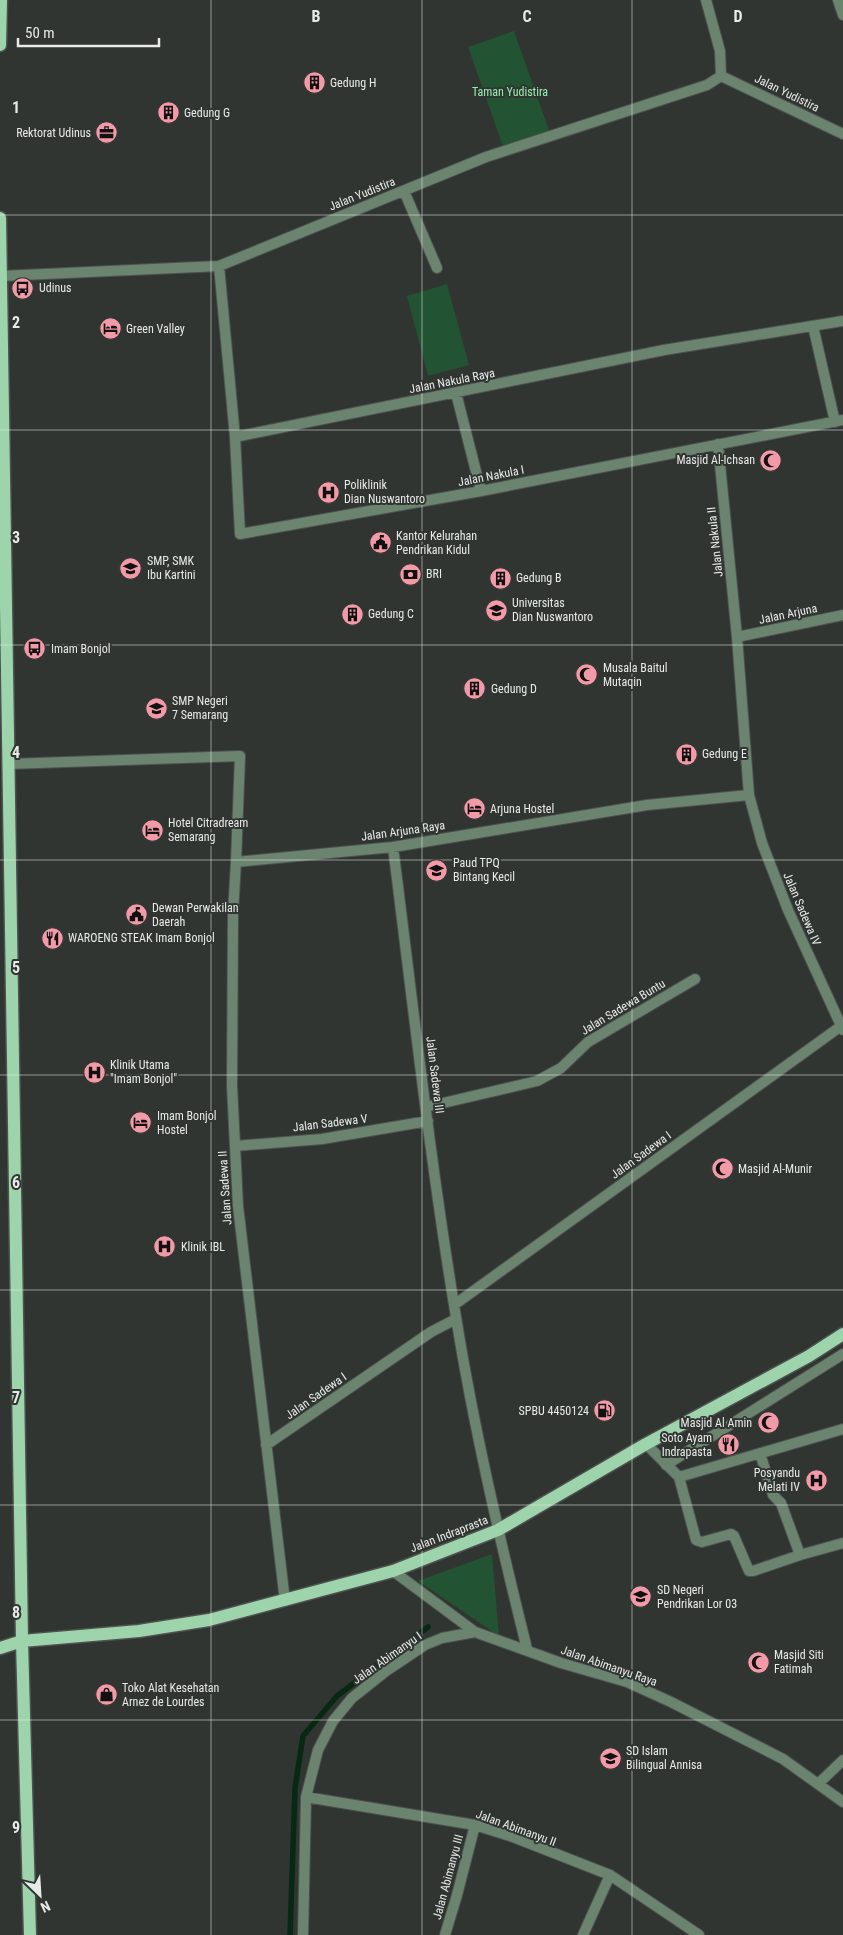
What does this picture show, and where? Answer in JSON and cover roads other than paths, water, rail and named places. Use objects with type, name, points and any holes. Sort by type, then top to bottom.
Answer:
[{"type":"main road","points":[[0,45],[2,0]]},
{"type":"main road","points":[[0,218],[22,1641],[30,1935]]},
{"type":"main road","name":"Jalan Indraprasta","points":[[0,1648],[22,1641],[179,1626],[393,1571],[498,1530],[646,1444],[808,1356],[843,1334]]},
{"type":"street","points":[[706,0],[720,51],[721,76]]},
{"type":"street","points":[[838,0],[843,15]]},
{"type":"street","name":"Jalan Yudistira","points":[[1,276],[219,266],[486,157],[707,85],[721,76],[843,134]]},
{"type":"street","points":[[404,191],[437,268]]},
{"type":"street","points":[[219,266],[235,437]]},
{"type":"street","name":"Jalan Nakula Raya","points":[[235,437],[664,350],[843,321]]},
{"type":"street","points":[[813,326],[839,421]]},
{"type":"street","points":[[456,393],[481,492]]},
{"type":"street","name":"Jalan Nakula I","points":[[235,437],[240,534],[481,492],[839,421]]},
{"type":"street","name":"Jalan Nakula II","points":[[718,444],[737,637]]},
{"type":"street","name":"Jalan Arjuna","points":[[737,637],[843,615]]},
{"type":"street","points":[[737,637],[749,795]]},
{"type":"street","points":[[8,764],[240,756],[236,862]]},
{"type":"street","name":"Jalan Arjuna Raya","points":[[236,862],[393,847],[647,805],[749,795]]},
{"type":"street","name":"Jalan Sadewa IV","points":[[749,795],[762,844],[788,910],[843,1028]]},
{"type":"street","name":"Jalan Sadewa III","points":[[393,847],[426,1107],[456,1320],[498,1530],[527,1649]]},
{"type":"street","name":"Jalan Sadewa II","points":[[236,862],[233,913],[232,1086],[238,1206],[285,1600]]},
{"type":"street","name":"Jalan Sadewa Buntu","points":[[426,1107],[537,1081],[549,1076],[561,1068],[588,1042],[695,979]]},
{"type":"street","name":"Jalan Sadewa I","points":[[454,1305],[829,1035],[843,1028]]},
{"type":"street","name":"Jalan Sadewa V","points":[[235,1146],[322,1139],[428,1121]]},
{"type":"street","name":"Jalan Sadewa I","points":[[266,1446],[431,1332],[456,1320]]},
{"type":"street","points":[[666,1465],[843,1354]]},
{"type":"street","points":[[679,1478],[843,1428]]},
{"type":"street","points":[[646,1444],[679,1478],[696,1540],[702,1542],[731,1534],[734,1536],[747,1569],[751,1571],[843,1543]]},
{"type":"street","points":[[760,1453],[773,1495],[780,1503],[800,1555]]},
{"type":"street","name":"Jalan Abimanyu Raya","points":[[393,1571],[475,1632],[527,1649],[561,1663],[627,1682],[671,1702],[784,1759],[843,1802]]},
{"type":"street","name":"Jalan Abimanyu I","points":[[303,1935],[306,1797],[318,1750],[333,1721],[352,1698],[386,1671],[425,1645],[442,1638],[475,1632]]},
{"type":"street","points":[[819,1783],[843,1760]]},
{"type":"street","name":"Jalan Abimanyu II","points":[[306,1797],[475,1825],[513,1837],[610,1875],[699,1935]]},
{"type":"street","name":"Jalan Abimanyu III","points":[[445,1935],[475,1825]]},
{"type":"street","points":[[583,1935],[610,1875]]},
{"type":"waterway","points":[[290,1935],[295,1788],[303,1736],[337,1696],[428,1627]]},
{"type":"place","name":"Gedung H","points":[[314,83]]},
{"type":"place","name":"Gedung G","points":[[168,113]]},
{"type":"place","name":"Rektorat Udinus","points":[[107,133]]},
{"type":"place","name":"Udinus","points":[[23,288]]},
{"type":"place","name":"Green Valley","points":[[110,329]]},
{"type":"place","name":"Masjid Al-Ichsan","points":[[771,460]]},
{"type":"place","name":"Poliklinik Dian Nuswantoro","points":[[328,492]]},
{"type":"place","name":"Kantor Kelurahan Pendrikan Kidul","points":[[380,543]]},
{"type":"place","name":"SMP, SMK Ibu Kartini","points":[[131,568]]},
{"type":"place","name":"BRI","points":[[410,574]]},
{"type":"place","name":"Gedung B","points":[[500,578]]},
{"type":"place","name":"Universitas Dian Nuswantoro","points":[[496,610]]},
{"type":"place","name":"Gedung C","points":[[352,614]]},
{"type":"place","name":"Imam Bonjol","points":[[35,649]]},
{"type":"place","name":"Musala Baitul Mutaqin","points":[[587,675]]},
{"type":"place","name":"Gedung D","points":[[475,689]]},
{"type":"place","name":"SMP Negeri 7 Semarang","points":[[156,708]]},
{"type":"place","name":"Gedung E","points":[[686,754]]},
{"type":"place","name":"Arjuna Hostel","points":[[474,809]]},
{"type":"place","name":"Hotel Citradream Semarang","points":[[152,830]]},
{"type":"place","name":"Paud TPQ Bintang Kecil","points":[[437,870]]},
{"type":"place","name":"Dewan Perwakilan Daerah","points":[[136,915]]},
{"type":"place","name":"WAROENG STEAK Imam Bonjol","points":[[52,938]]},
{"type":"place","name":"Klinik Utama \"Imam Bonjol\"","points":[[94,1072]]},
{"type":"place","name":"Imam Bonjol Hostel","points":[[141,1123]]},
{"type":"place","name":"Masjid Al-Munir","points":[[722,1169]]},
{"type":"place","name":"Klinik IBL","points":[[165,1247]]},
{"type":"place","name":"SPBU 4450124","points":[[605,1411]]},
{"type":"place","name":"Masjid Al Amin","points":[[768,1423]]},
{"type":"place","name":"Soto Ayam Indrapasta","points":[[728,1445]]},
{"type":"place","name":"Posyandu Melati IV","points":[[816,1480]]},
{"type":"place","name":"SD Negeri Pendrikan Lor 03","points":[[641,1597]]},
{"type":"place","name":"Masjid Siti Fatimah","points":[[758,1662]]},
{"type":"place","name":"Toko Alat Kesehatan Arnez de Lourdes","points":[[106,1695]]},
{"type":"place","name":"SD Islam Bilingual Annisa","points":[[610,1758]]},
{"type":"park label","name":"Taman Yudistira","points":[[510,92]]}]
